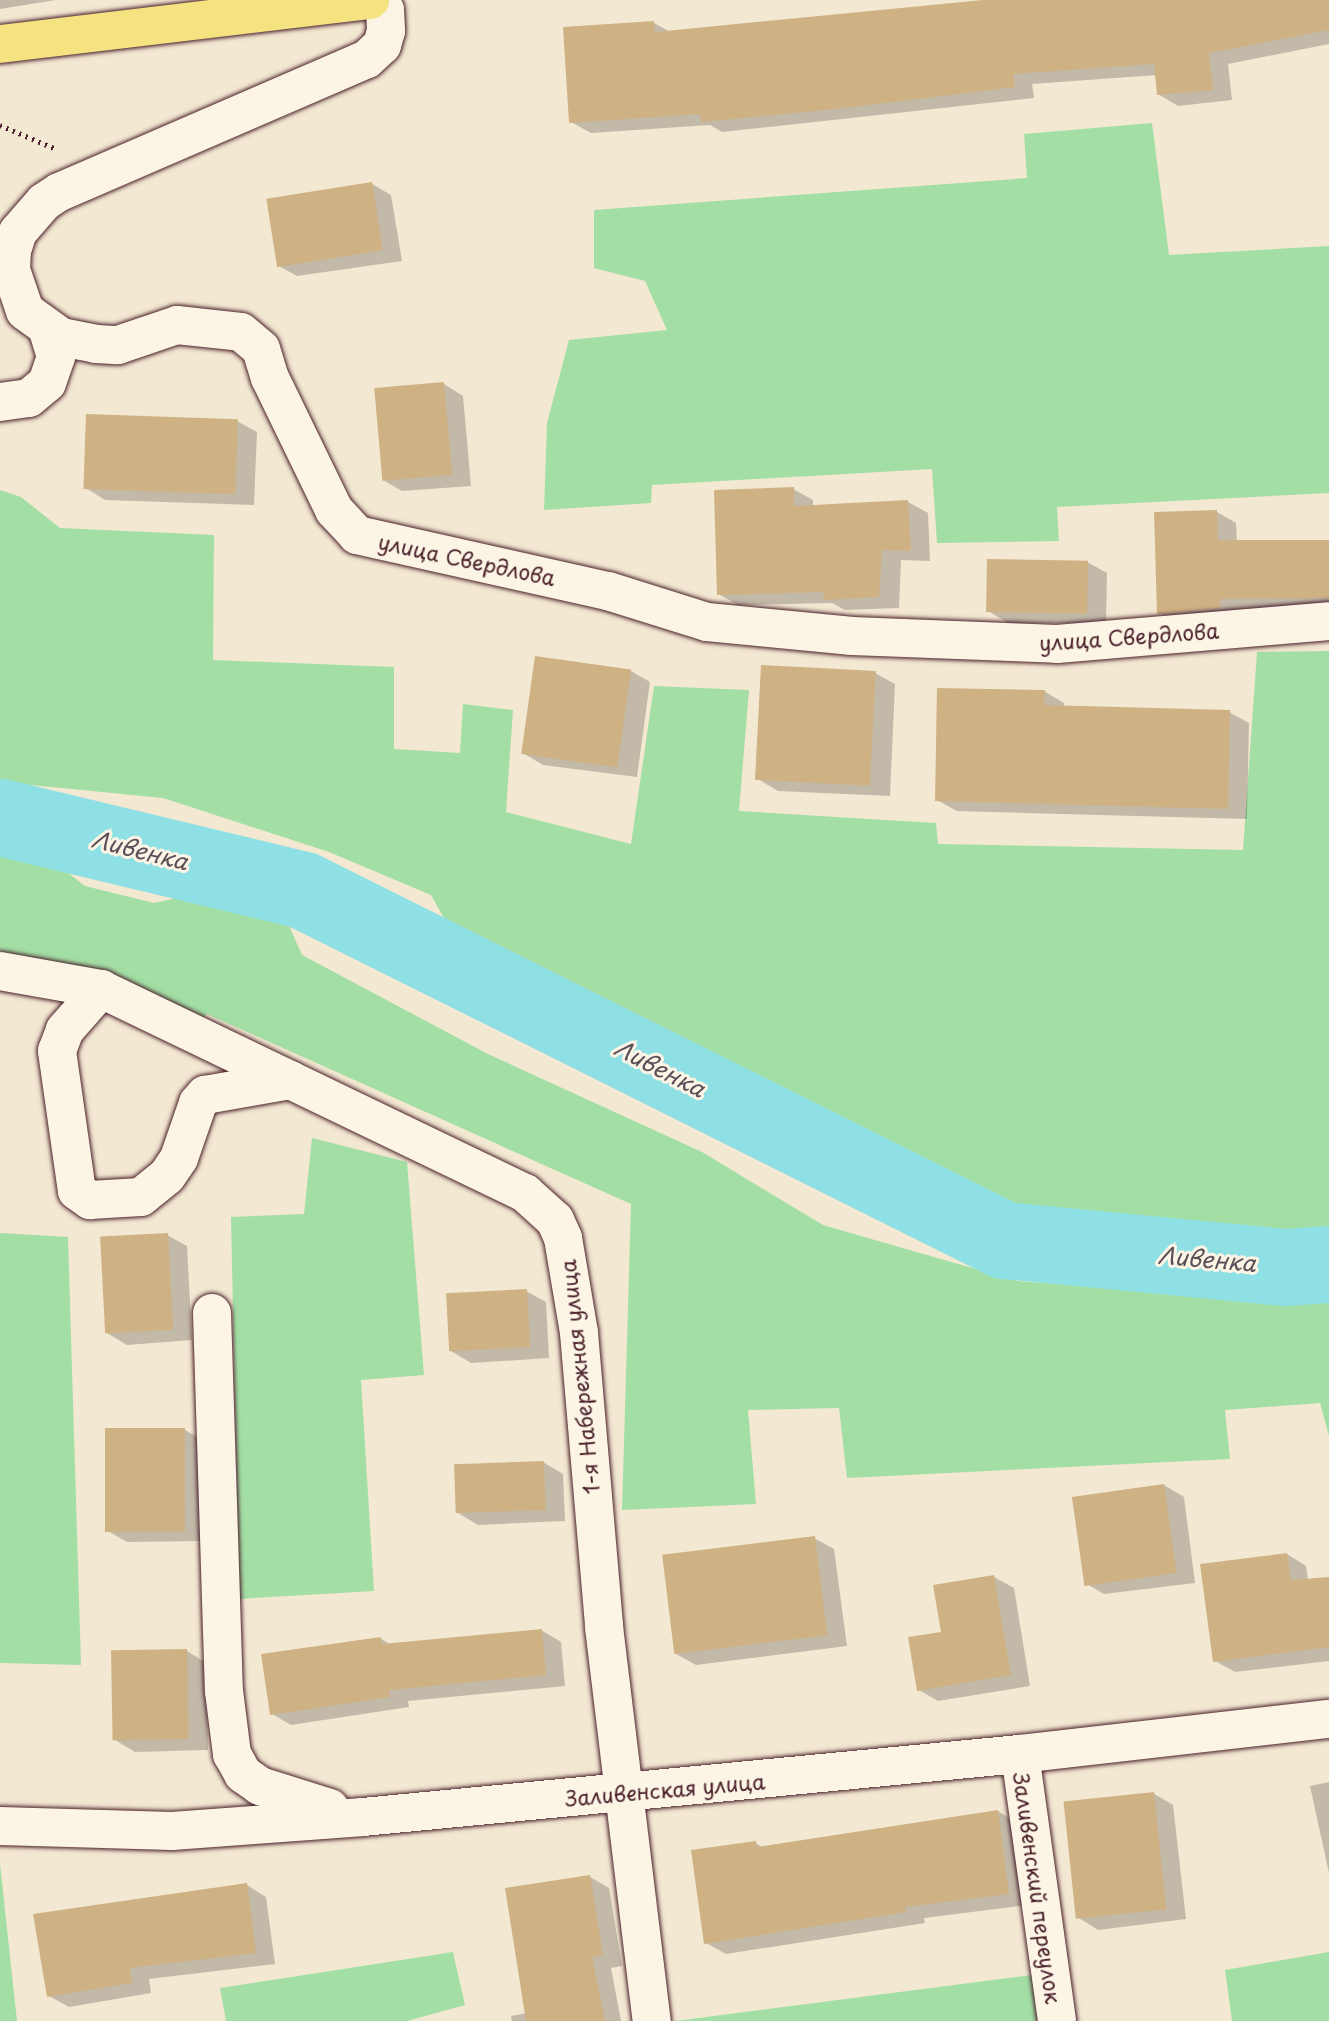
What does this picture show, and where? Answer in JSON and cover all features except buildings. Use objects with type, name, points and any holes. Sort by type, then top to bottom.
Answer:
[{"type":"main road","points":[[0,44],[370,0]]},
{"type":"street","points":[[0,277],[18,232],[59,192],[367,59],[382,45],[386,32],[385,10],[378,0]]},
{"type":"street","points":[[0,402],[29,398],[47,383],[56,357],[24,318],[10,270],[18,232]]},
{"type":"street","name":"улица Свердлова","points":[[24,318],[73,340],[118,345],[177,325],[241,332],[261,349],[270,378],[334,510],[357,535],[608,591],[707,622],[852,636],[1057,644],[1329,621]]},
{"type":"street","name":"1-я Набережная улица","points":[[0,971],[101,989],[525,1193],[555,1220],[563,1238],[579,1333],[604,1627],[628,1794],[652,2021]]},
{"type":"street","points":[[101,989],[65,1030],[57,1051],[77,1192],[90,1200],[141,1196],[167,1176],[179,1158],[198,1103],[205,1095],[290,1080]]},
{"type":"street","points":[[212,1313],[224,1691],[232,1754],[243,1774],[278,1795],[363,1817]]},
{"type":"street","name":"Заливенская улица","points":[[0,1826],[172,1831],[363,1817],[628,1794],[1329,1719]]},
{"type":"street","name":"Заливенский переулок","points":[[1020,1754],[1057,2021]]},
{"type":"green space","points":[[1152,123],[1169,255],[1329,246],[1329,493],[1057,507],[1059,541],[937,543],[932,469],[652,485],[651,503],[544,510],[547,423],[569,340],[667,330],[645,281],[594,268],[594,210],[1027,178],[1024,134]]},
{"type":"green space","points":[[0,490],[21,497],[60,528],[214,535],[213,660],[394,667],[394,749],[460,753],[463,704],[513,710],[506,812],[631,844],[654,686],[749,690],[739,811],[936,823],[938,844],[1243,850],[1257,652],[1329,651],[1329,1232],[1151,1230],[1001,1209],[865,1153],[460,947],[431,895],[329,852],[163,798],[0,782]]},
{"type":"green space","points":[[0,836],[27,841],[85,886],[154,903],[210,891],[241,891],[283,912],[302,955],[488,1054],[702,1152],[823,1225],[1017,1281],[1235,1297],[1329,1291],[1329,1436],[1320,1403],[1225,1410],[1230,1459],[847,1478],[839,1408],[748,1410],[756,1504],[622,1510],[631,1204],[207,1014],[189,1031],[0,971]]},
{"type":"green space","points":[[312,1138],[407,1162],[424,1375],[361,1380],[374,1591],[239,1599],[231,1217],[304,1214]]},
{"type":"green space","points":[[0,1233],[68,1237],[81,1665],[0,1663]]},
{"type":"green space","points":[[0,1864],[17,2021],[0,2021]]},
{"type":"green space","points":[[453,1952],[465,2005],[407,2021],[226,2021],[220,1988]]},
{"type":"green space","points":[[1329,1952],[1329,2021],[1232,2021],[1225,1970]]},
{"type":"green space","points":[[1032,1975],[1039,2021],[675,2021]]},
{"type":"waterway","name":"Ливенка","points":[[0,817],[303,890],[1004,1240],[1286,1267],[1329,1264]]}]
